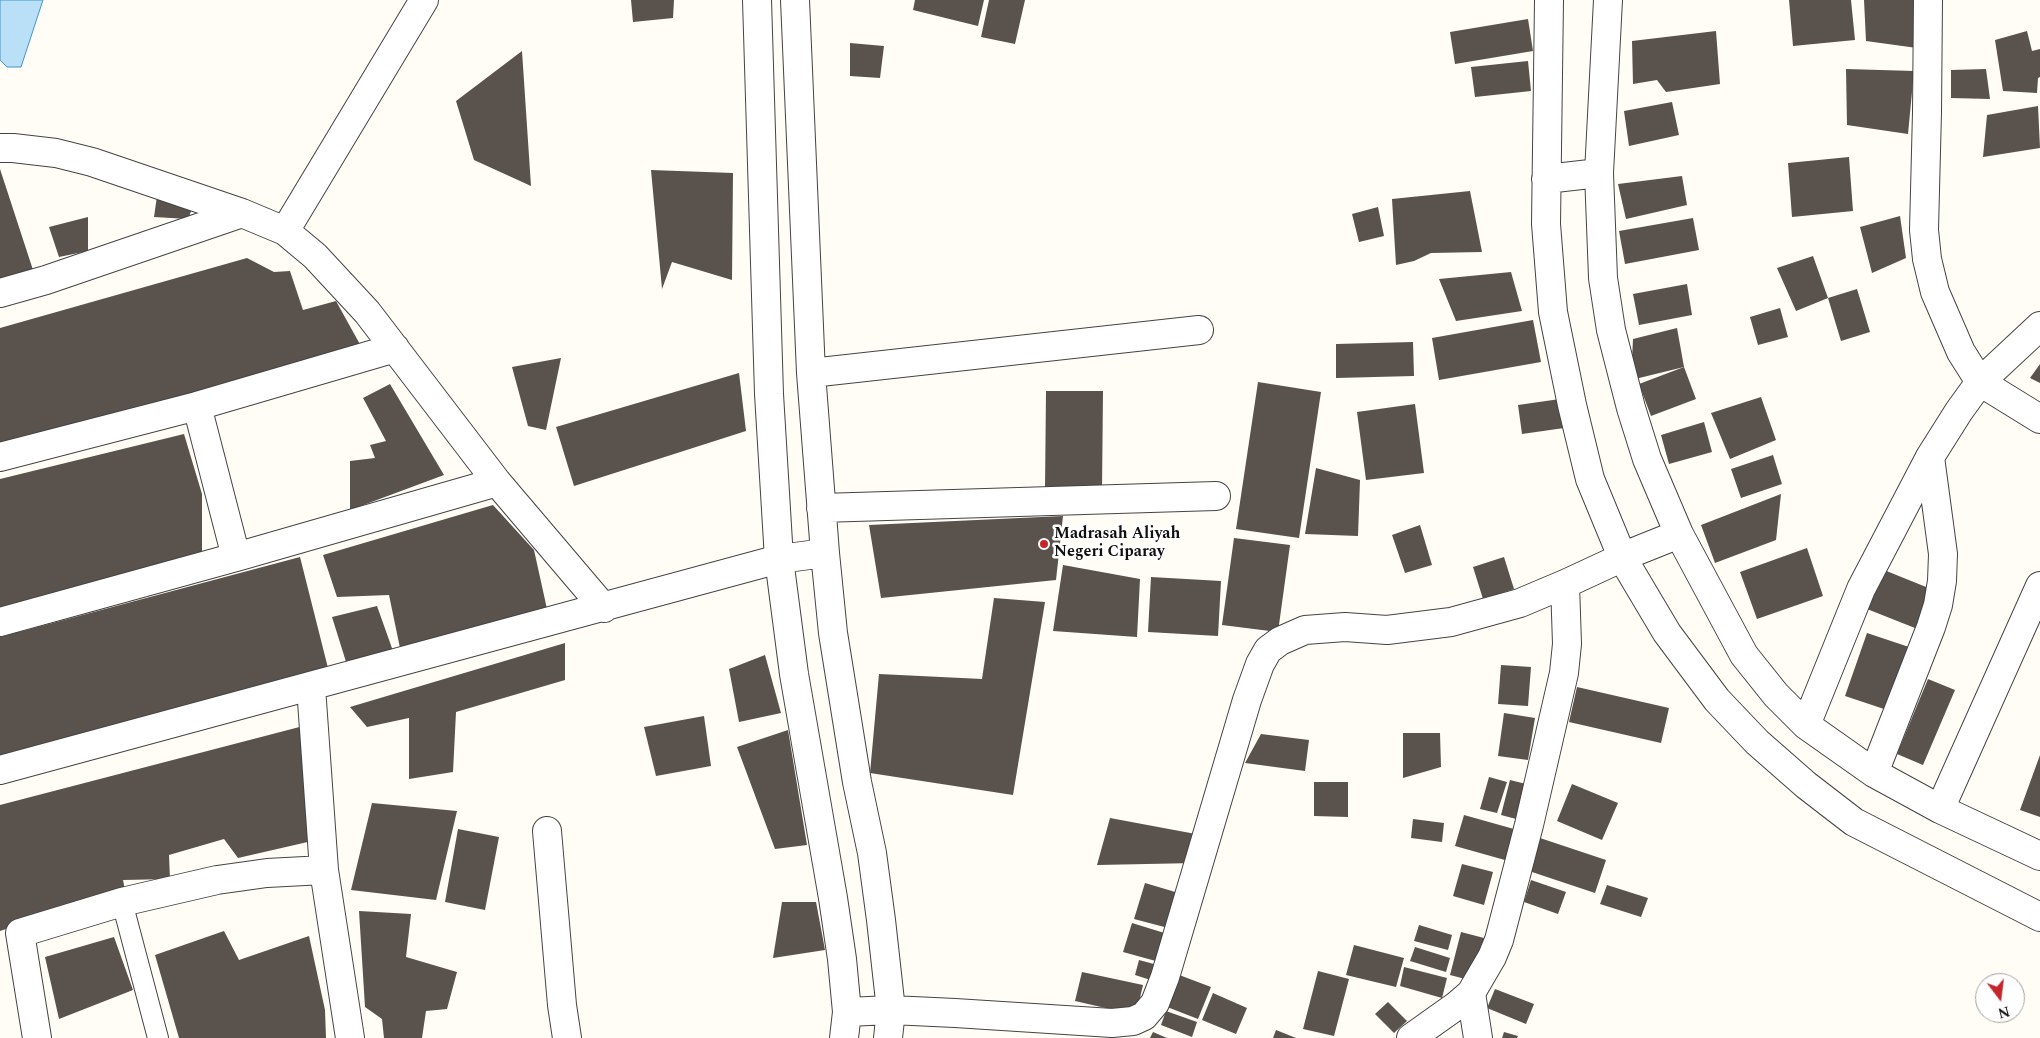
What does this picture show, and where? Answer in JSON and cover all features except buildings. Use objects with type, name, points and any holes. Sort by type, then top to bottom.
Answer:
[{"type":"street","points":[[285,231],[424,0]]},
{"type":"street","points":[[757,0],[769,394],[779,559],[794,674],[833,898],[845,1025],[891,1010],[1112,1023],[1133,1021],[1144,1016],[1155,1003],[1164,977],[1247,700],[1260,664],[1268,650],[1290,635],[1321,628],[1386,630],[1451,622],[1520,603],[1671,538]]},
{"type":"street","points":[[795,0],[811,373],[824,553],[833,633],[880,910],[891,1010],[888,1038]]},
{"type":"street","points":[[1549,0],[1549,178],[1546,224],[1553,312],[1572,405],[1590,479],[1667,633],[1717,700],[1758,742],[1806,785],[1854,822],[2040,917]]},
{"type":"street","points":[[1608,0],[1596,173],[1603,278],[1611,330],[1631,408],[1671,538],[1744,655],[1776,695],[1806,725],[1874,773],[1940,809],[2040,856]]},
{"type":"street","points":[[1928,0],[1928,112],[1924,230],[1927,259],[1935,292],[1960,352],[1980,382],[2040,419]]},
{"type":"street","points":[[0,148],[56,153],[92,162],[242,213],[285,231],[315,256],[367,312],[497,482],[604,608]]},
{"type":"street","points":[[1549,178],[1596,173]]},
{"type":"street","points":[[0,293],[46,280],[242,213]]},
{"type":"street","points":[[1806,725],[1861,589],[1930,457],[1980,382],[2040,326]]},
{"type":"street","points":[[811,373],[1199,330]]},
{"type":"street","points":[[0,457],[196,406],[395,348]]},
{"type":"street","points":[[196,406],[236,557]]},
{"type":"street","points":[[1874,773],[1938,605],[1942,581],[1943,554],[1930,457]]},
{"type":"street","points":[[0,622],[497,482]]},
{"type":"street","points":[[821,508],[1216,496]]},
{"type":"street","points":[[0,770],[604,608],[779,559],[824,553]]},
{"type":"street","points":[[1410,1038],[1456,1006],[1470,993],[1492,957],[1499,940],[1529,825],[1564,673],[1567,644],[1565,584]]},
{"type":"street","points":[[1940,809],[2040,586]]},
{"type":"street","points":[[311,687],[324,870],[350,1038]]},
{"type":"street","points":[[547,831],[562,1005],[567,1038]]},
{"type":"street","points":[[37,1038],[10,936],[122,902],[217,880],[267,873],[324,870]]},
{"type":"street","points":[[1470,993],[1478,1038]]},
{"type":"lane","points":[[122,902],[158,1038]]},
{"type":"water","points":[[0,0],[43,0],[21,67],[7,67],[0,60]]},
{"type":"place","name":"Madrasah Aliyah Negeri Ciparay","points":[[1044,544]]}]
